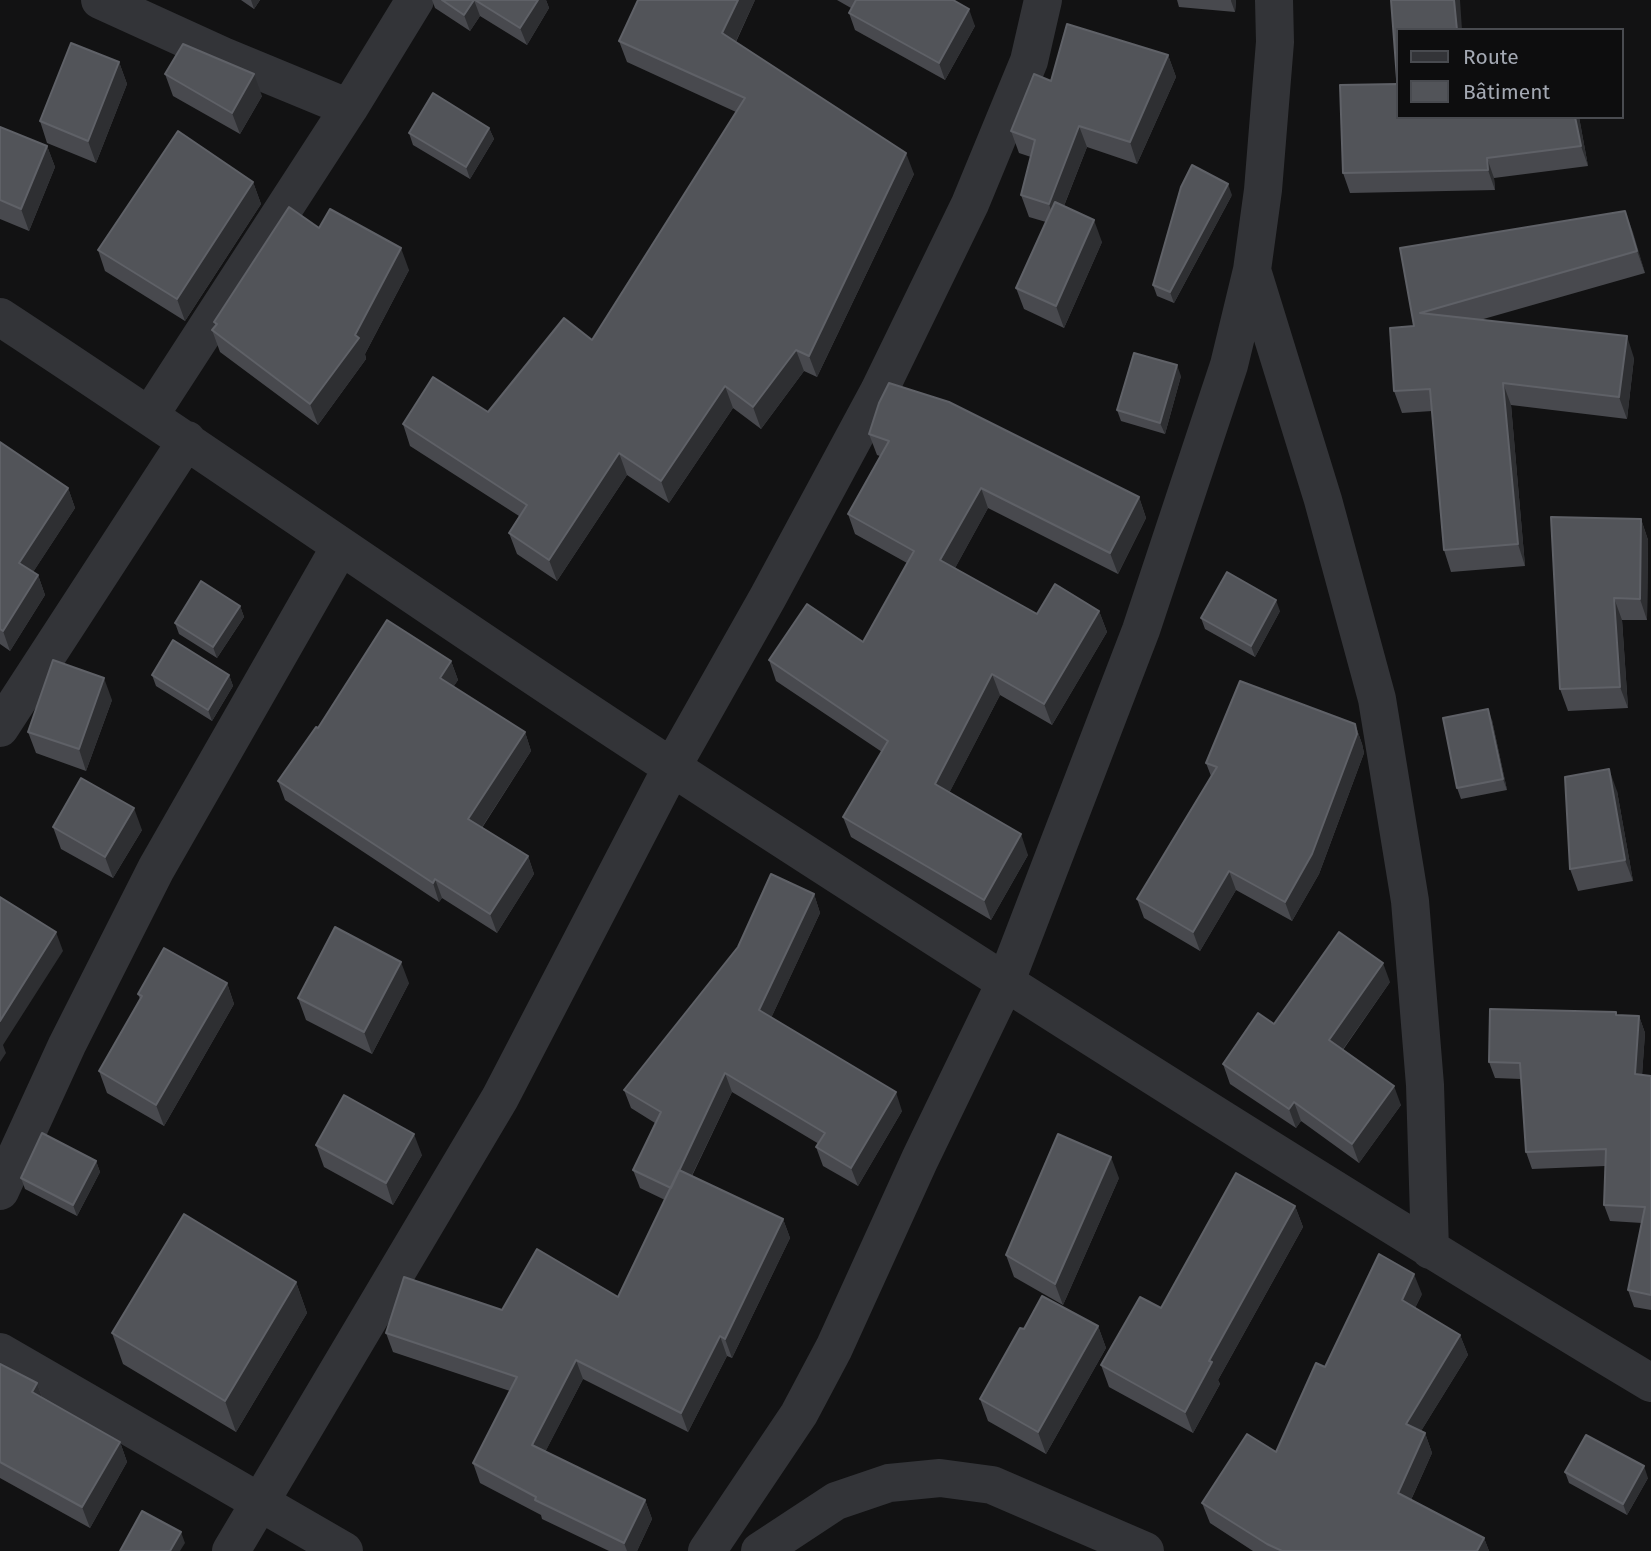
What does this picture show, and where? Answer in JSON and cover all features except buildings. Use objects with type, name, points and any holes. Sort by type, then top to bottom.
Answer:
[{"type":"street","points":[[100,0],[223,56],[349,108]]},
{"type":"street","points":[[150,415],[349,108],[415,0]]},
{"type":"street","points":[[231,1551],[500,1098],[671,767],[768,597],[872,403],[970,204],[1029,61],[1043,0]]},
{"type":"street","points":[[707,1551],[799,1414],[1006,981],[1140,630],[1229,365],[1252,270],[1263,190],[1275,42],[1274,0]]},
{"type":"street","points":[[1252,270],[1323,500],[1377,699],[1410,901],[1425,1085],[1430,1250]]},
{"type":"street","points":[[0,317],[150,415],[340,547],[671,767],[1430,1250],[1651,1383]]},
{"type":"street","points":[[0,728],[187,440]]},
{"type":"street","points":[[0,1191],[67,1045],[156,869],[340,547]]},
{"type":"street","points":[[0,1352],[344,1551]]},
{"type":"street","points":[[760,1551],[836,1501],[889,1483],[940,1478],[992,1485],[1145,1551]]}]
